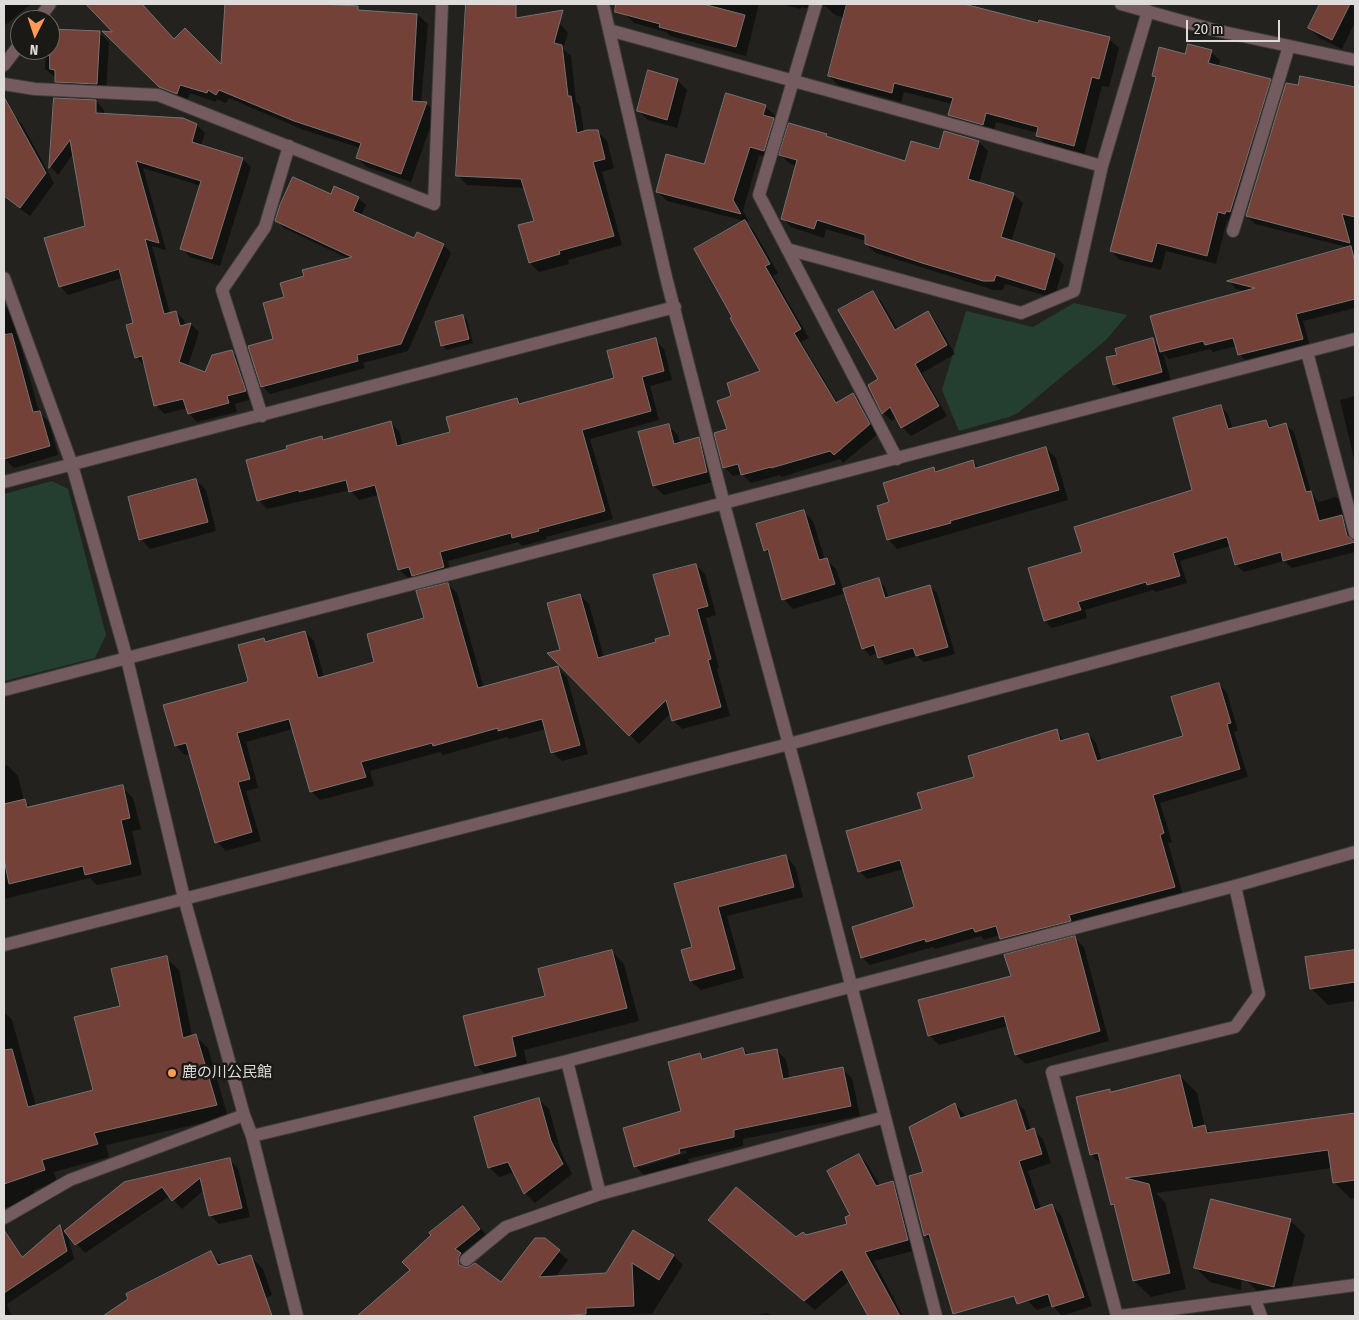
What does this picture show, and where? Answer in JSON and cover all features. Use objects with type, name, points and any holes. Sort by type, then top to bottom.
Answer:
[{"type":"street","points":[[4,84],[35,89],[158,95],[434,204],[442,4]]},
{"type":"street","points":[[603,4],[666,277],[724,504],[789,744],[936,1316]]},
{"type":"street","points":[[816,4],[759,195],[897,459]]},
{"type":"street","points":[[1121,4],[1214,30],[1355,60]]},
{"type":"street","points":[[788,249],[1021,313],[1074,291],[1102,166],[1148,11]]},
{"type":"street","points":[[609,30],[1102,166]]},
{"type":"street","points":[[1233,231],[1289,46]]},
{"type":"street","points":[[262,416],[222,290],[265,228],[289,146]]},
{"type":"street","points":[[4,278],[72,465],[127,659],[184,898],[244,1116],[252,1136],[297,1316]]},
{"type":"street","points":[[4,482],[675,307]]},
{"type":"street","points":[[4,690],[1355,339]]},
{"type":"street","points":[[1307,352],[1355,532]]},
{"type":"street","points":[[4,944],[789,744],[1355,593]]},
{"type":"street","points":[[252,1136],[566,1061],[1236,886],[1355,852]]},
{"type":"street","points":[[1236,886],[1259,994],[1235,1027],[1052,1072],[1118,1316],[1355,1285]]},
{"type":"street","points":[[566,1061],[600,1194]]},
{"type":"street","points":[[4,1218],[70,1180],[244,1116]]},
{"type":"street","points":[[466,1260],[506,1228],[600,1194],[885,1117]]},
{"type":"street","points":[[1255,1299],[1261,1316]]},
{"type":"green space","points":[[1074,303],[1127,315],[1106,340],[1018,413],[959,431],[942,390],[966,311],[1033,327]]},
{"type":"green space","points":[[52,481],[68,489],[106,635],[95,658],[4,681],[4,494]]},
{"type":"building","points":[[86,4],[142,4],[174,39],[185,28],[221,64],[225,4],[320,4],[358,6],[358,10],[417,14],[412,101],[427,102],[401,174],[356,158],[361,143],[294,121],[219,90],[216,95],[208,90],[207,93],[180,85],[177,94],[159,87],[102,31],[112,32]]},
{"type":"building","points":[[466,4],[516,5],[516,18],[563,10],[554,43],[562,45],[568,96],[571,96],[577,133],[587,130],[598,130],[605,159],[593,162],[614,236],[559,251],[560,254],[529,263],[518,225],[534,221],[521,179],[456,176]]},
{"type":"building","points":[[616,4],[703,4],[745,15],[736,47],[659,27],[660,24],[615,12]]},
{"type":"building","points":[[847,4],[964,4],[1038,23],[1039,20],[1110,37],[1099,79],[1092,77],[1074,146],[1036,136],[1038,127],[986,113],[983,125],[948,115],[953,98],[894,83],[892,93],[828,76]]},
{"type":"building","points":[[1320,4],[1350,4],[1332,40],[1308,28]]},
{"type":"building","points":[[60,29],[100,31],[97,84],[55,82],[55,70],[50,69],[50,60],[60,60]]},
{"type":"building","points":[[1188,44],[1212,50],[1208,63],[1271,79],[1230,212],[1226,211],[1225,214],[1218,212],[1207,256],[1157,243],[1152,262],[1110,251],[1156,77],[1152,76],[1159,47],[1185,54]]},
{"type":"building","points":[[648,70],[678,79],[667,120],[637,111]]},
{"type":"building","points":[[1300,76],[1355,87],[1355,217],[1342,214],[1350,243],[1246,216],[1286,83],[1298,85]]},
{"type":"building","points":[[726,93],[766,105],[763,115],[774,118],[764,151],[750,147],[733,200],[741,214],[656,192],[666,154],[704,164]]},
{"type":"building","points":[[4,97],[46,173],[20,208],[4,196]]},
{"type":"building","points":[[54,98],[96,100],[96,113],[183,118],[197,124],[192,142],[243,158],[212,259],[180,249],[201,181],[136,161],[159,243],[145,239],[164,314],[176,311],[180,326],[191,323],[179,362],[205,372],[212,355],[232,350],[246,391],[227,396],[229,403],[188,414],[183,399],[154,406],[142,356],[135,358],[126,325],[133,323],[119,269],[59,287],[44,238],[85,226],[70,140],[49,168]]},
{"type":"building","points":[[789,123],[905,161],[911,141],[939,149],[944,131],[979,141],[968,179],[1014,193],[1001,237],[1055,254],[1045,290],[996,275],[994,281],[983,281],[922,263],[865,244],[865,235],[817,220],[814,229],[781,219],[797,160],[779,155]]},
{"type":"building","points":[[293,177],[331,194],[334,186],[359,197],[353,211],[414,238],[417,232],[444,244],[401,344],[357,355],[358,361],[261,387],[248,346],[273,339],[263,303],[284,297],[280,283],[304,276],[302,270],[352,257],[275,221]]},
{"type":"building","points":[[745,220],[770,264],[765,266],[801,329],[794,333],[836,403],[853,393],[870,424],[834,455],[830,451],[741,475],[738,464],[723,468],[714,433],[727,429],[717,401],[731,396],[727,383],[760,371],[694,249]]},
{"type":"building","points":[[1351,246],[1355,263],[1355,299],[1296,314],[1303,339],[1238,355],[1233,338],[1205,345],[1203,341],[1160,352],[1150,316],[1255,288],[1227,281]]},
{"type":"building","points":[[873,291],[895,330],[928,311],[947,345],[915,364],[939,406],[901,428],[890,407],[882,414],[868,385],[878,379],[838,310]]},
{"type":"building","points":[[463,315],[469,339],[441,346],[435,322]]},
{"type":"building","points":[[12,334],[33,412],[40,411],[50,446],[4,459],[4,335]]},
{"type":"building","points":[[656,338],[664,371],[642,377],[651,411],[582,430],[605,511],[512,538],[511,533],[440,552],[444,567],[412,576],[409,567],[398,570],[375,485],[349,492],[346,480],[257,501],[246,460],[287,449],[286,446],[322,436],[323,440],[391,421],[397,446],[450,432],[446,417],[517,398],[519,404],[614,378],[607,351]]},
{"type":"building","points":[[1153,338],[1162,372],[1113,385],[1106,357],[1117,355],[1115,349]]},
{"type":"building","points":[[1221,405],[1228,429],[1266,420],[1269,428],[1286,423],[1306,492],[1311,491],[1319,521],[1342,515],[1347,536],[1355,542],[1283,561],[1281,552],[1235,565],[1227,537],[1173,553],[1180,576],[1147,585],[1146,582],[1078,602],[1081,610],[1044,621],[1028,568],[1082,552],[1074,527],[1192,490],[1173,418]]},
{"type":"building","points":[[669,424],[674,444],[699,437],[707,472],[653,486],[638,432]]},
{"type":"building","points":[[1046,447],[1059,490],[950,521],[951,523],[887,540],[877,506],[889,502],[883,483],[934,467],[935,472],[973,460],[975,468]]},
{"type":"building","points":[[196,479],[208,522],[139,540],[128,497]]},
{"type":"building","points":[[804,510],[819,560],[827,558],[835,584],[782,600],[768,549],[764,551],[756,524]]},
{"type":"building","points":[[696,564],[708,606],[697,609],[711,659],[708,660],[721,707],[672,721],[666,700],[629,736],[547,653],[560,650],[547,603],[580,594],[598,658],[656,642],[655,639],[670,635],[653,575]]},
{"type":"building","points":[[879,578],[885,598],[930,585],[948,647],[916,656],[913,648],[878,658],[874,645],[862,649],[843,589]]},
{"type":"building","points":[[448,583],[478,688],[558,666],[580,745],[551,753],[542,719],[498,731],[498,728],[433,746],[432,743],[361,762],[366,777],[310,792],[289,719],[237,733],[250,779],[238,782],[252,832],[215,843],[186,743],[175,746],[163,705],[247,682],[238,645],[264,638],[265,642],[305,631],[318,678],[374,662],[367,634],[424,618],[416,591]]},
{"type":"building","points":[[1219,683],[1231,723],[1227,724],[1240,769],[1153,795],[1164,833],[1160,835],[1175,887],[1069,915],[1071,921],[1000,939],[996,926],[975,932],[973,928],[926,942],[925,939],[861,958],[852,927],[914,907],[900,860],[858,872],[846,831],[922,809],[917,793],[974,777],[968,756],[1057,729],[1060,741],[1088,733],[1097,761],[1183,736],[1171,697]]},
{"type":"building","points":[[123,785],[130,818],[121,820],[131,864],[85,875],[83,866],[9,884],[4,859],[4,804],[25,799],[27,807]]},
{"type":"building","points":[[786,855],[794,887],[718,907],[735,969],[690,981],[681,950],[692,947],[674,884]]},
{"type":"building","points":[[1075,936],[1100,1031],[1015,1055],[1004,1016],[928,1036],[918,1000],[1011,976],[1004,955]]},
{"type":"building","points":[[612,950],[627,1008],[512,1037],[516,1056],[475,1066],[463,1016],[545,996],[538,969]]},
{"type":"building","points":[[1355,950],[1355,982],[1310,989],[1305,957]]},
{"type":"building","points":[[167,956],[183,1038],[196,1034],[217,1105],[94,1133],[98,1144],[42,1160],[45,1170],[4,1184],[4,1050],[12,1049],[28,1107],[93,1090],[74,1017],[120,1006],[111,969]]},
{"type":"building","points":[[743,1048],[745,1055],[777,1049],[783,1079],[843,1067],[851,1106],[734,1130],[734,1137],[679,1149],[680,1153],[634,1167],[623,1128],[681,1111],[668,1062],[700,1053],[702,1059]]},
{"type":"building","points":[[1180,1075],[1193,1128],[1205,1125],[1207,1133],[1355,1113],[1355,1180],[1333,1183],[1328,1150],[1125,1178],[1149,1184],[1170,1273],[1133,1281],[1114,1204],[1111,1205],[1098,1153],[1090,1155],[1076,1097],[1110,1089],[1110,1092]]},
{"type":"building","points":[[539,1098],[551,1141],[563,1164],[524,1194],[508,1162],[488,1168],[474,1117]]},
{"type":"building","points":[[1016,1100],[1026,1131],[1034,1128],[1042,1154],[1019,1161],[1035,1210],[1052,1204],[1084,1297],[1052,1307],[1048,1294],[1017,1304],[1014,1296],[953,1314],[929,1234],[924,1236],[909,1176],[923,1172],[909,1127],[955,1103],[960,1118]]},
{"type":"building","points":[[859,1154],[876,1186],[893,1181],[908,1240],[865,1252],[900,1316],[868,1316],[842,1269],[804,1301],[708,1220],[736,1187],[796,1237],[803,1232],[806,1235],[847,1224],[845,1217],[850,1215],[827,1171]]},
{"type":"building","points":[[230,1158],[242,1208],[209,1216],[200,1178],[172,1201],[162,1187],[75,1245],[64,1231],[124,1182]]},
{"type":"building","points":[[1211,1199],[1291,1219],[1274,1287],[1194,1268]]},
{"type":"building","points":[[463,1206],[480,1229],[455,1249],[461,1253],[458,1258],[459,1265],[467,1268],[475,1263],[501,1282],[535,1238],[545,1238],[560,1250],[539,1277],[606,1273],[633,1230],[674,1255],[659,1280],[632,1263],[634,1306],[586,1308],[586,1314],[557,1316],[357,1316],[410,1270],[402,1262],[431,1235],[429,1233]]},
{"type":"building","points":[[60,1225],[67,1251],[4,1293],[4,1230],[22,1257]]},
{"type":"building","points":[[211,1251],[218,1265],[251,1255],[272,1316],[103,1316],[128,1299],[126,1294]]},
{"type":"place","name":"鹿の川公民館","points":[[172,1073]]}]
